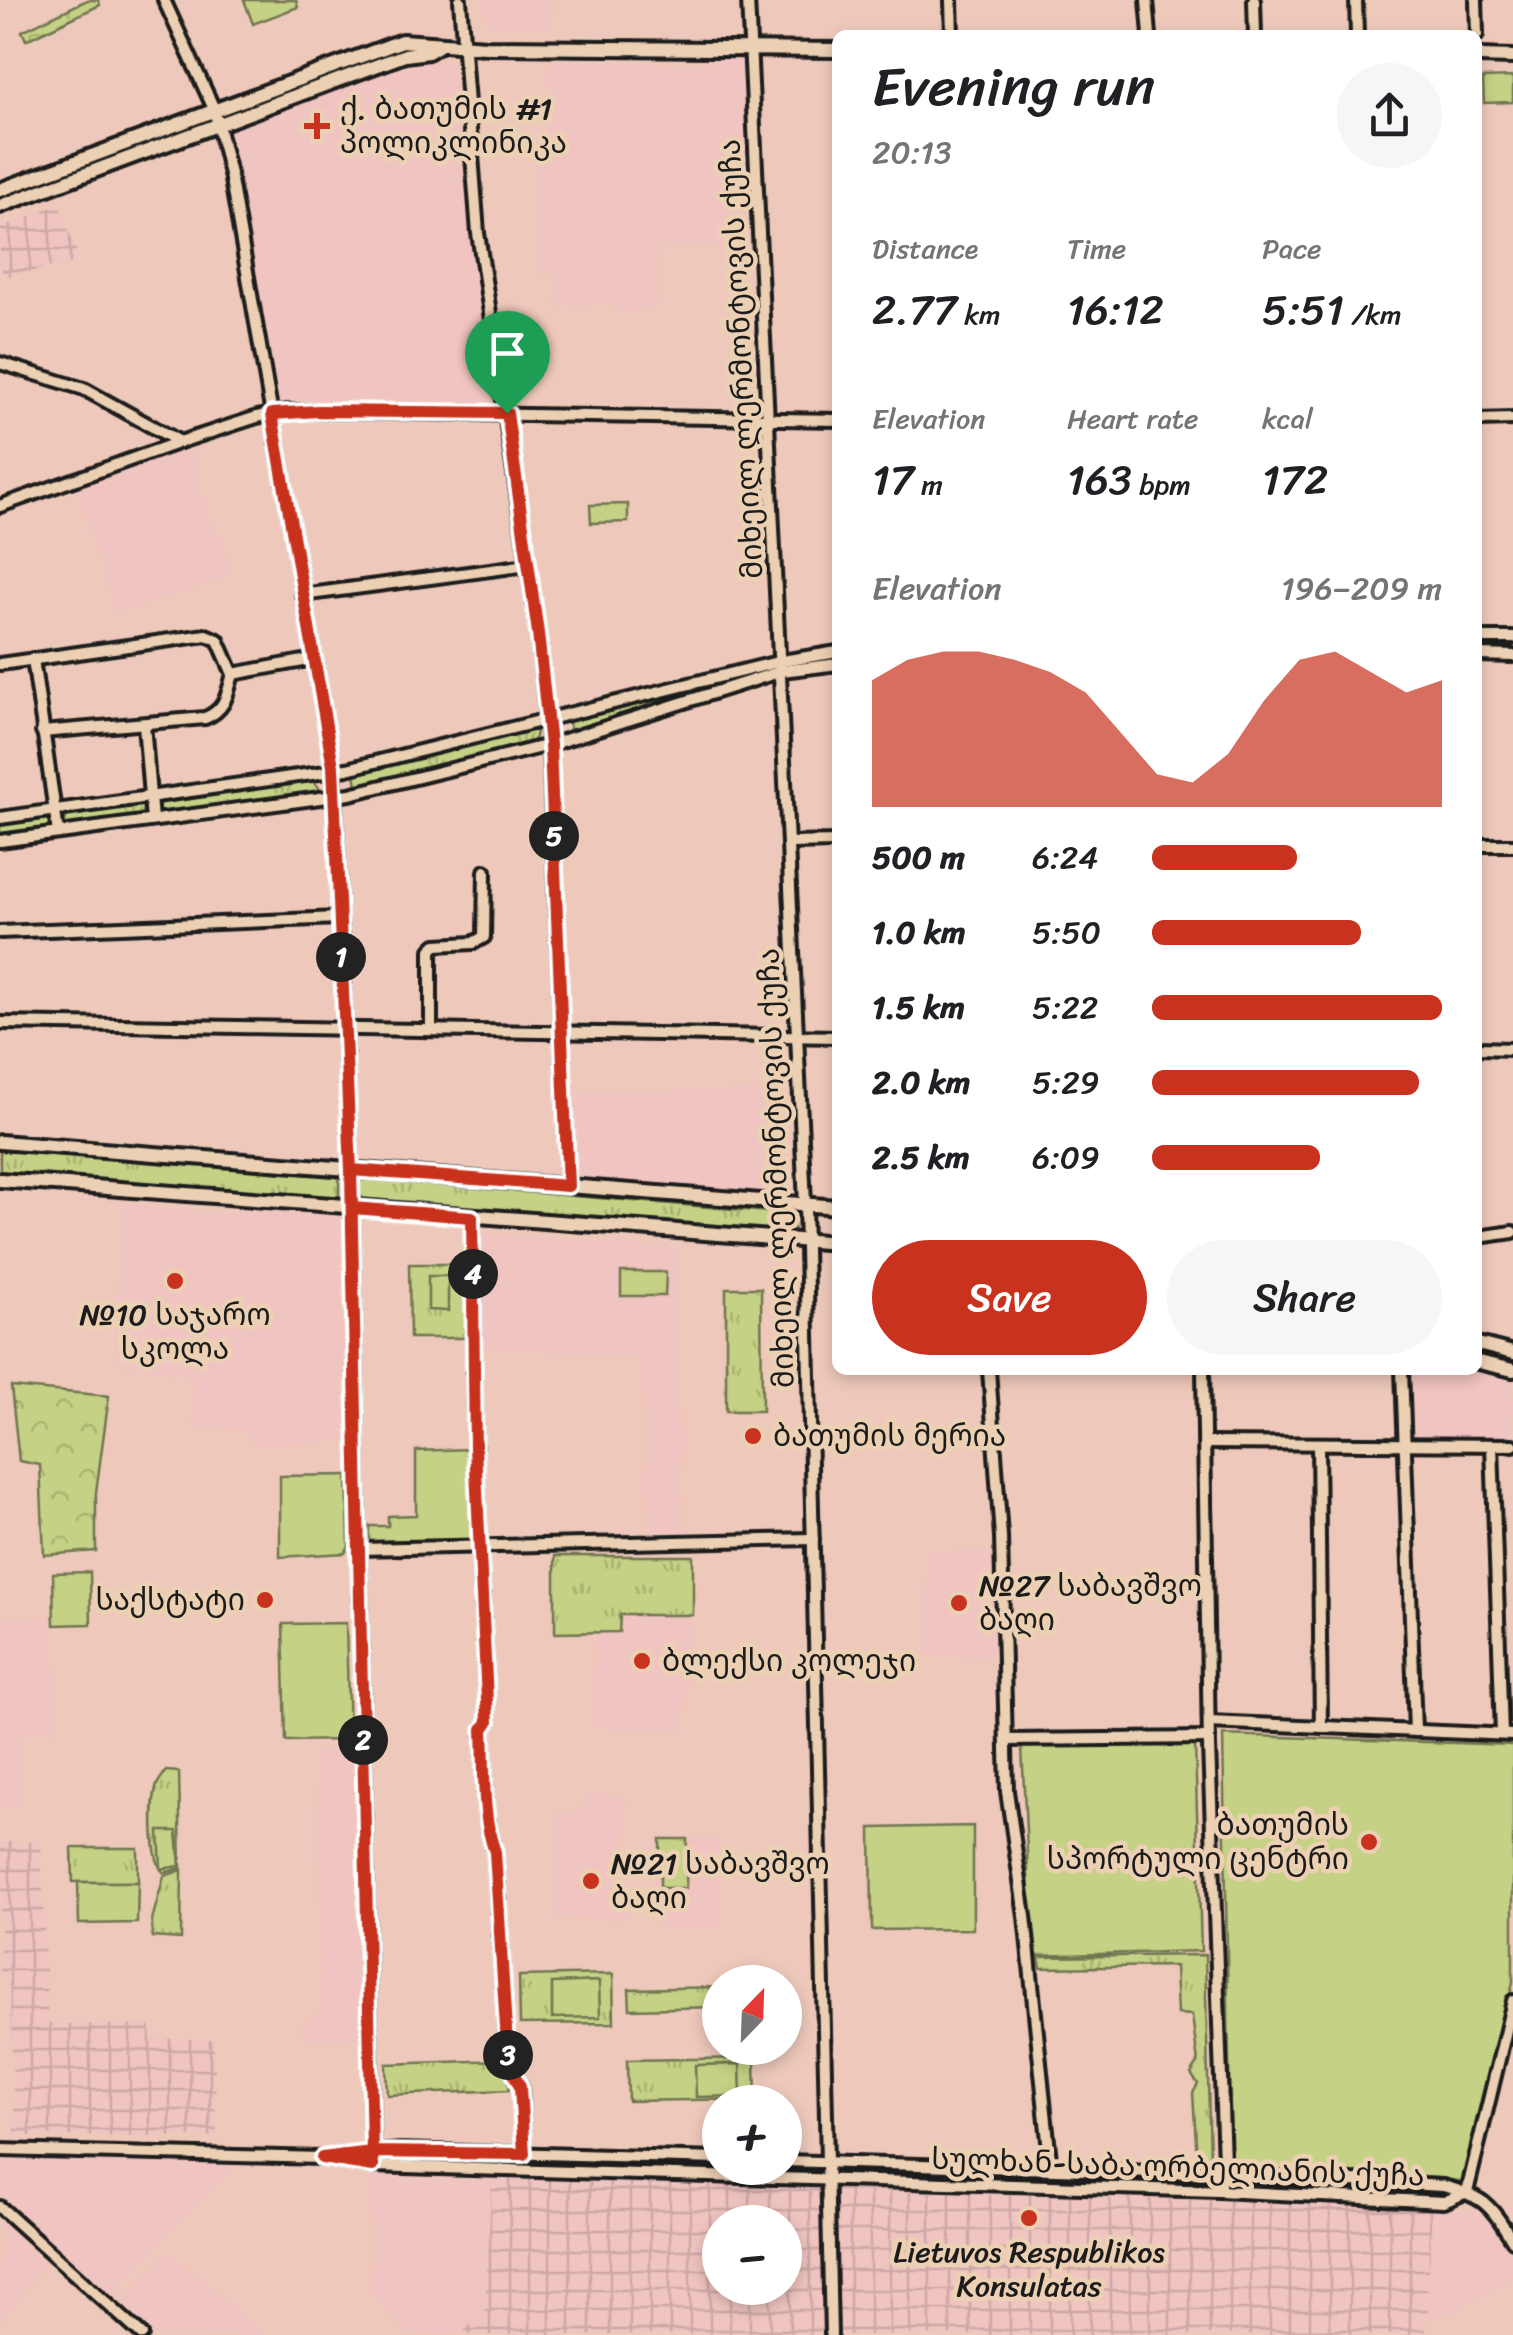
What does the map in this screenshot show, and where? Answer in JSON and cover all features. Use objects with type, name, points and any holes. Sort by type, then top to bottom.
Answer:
[{"type":"main road","points":[[0,190],[402,41],[426,40],[438,46],[832,50]]},
{"type":"main road","points":[[0,206],[438,46]]},
{"type":"main road","points":[[1482,56],[1513,57]]},
{"type":"main road","points":[[0,1142],[832,1206]]},
{"type":"main road","points":[[0,1180],[832,1242]]},
{"type":"main road","points":[[1482,1345],[1513,1353]]},
{"type":"main road","points":[[1482,1363],[1513,1370]]},
{"type":"street","points":[[164,0],[214,108],[230,174],[334,771],[351,1170],[373,2166]]},
{"type":"street","points":[[460,0],[478,233],[507,413],[550,745],[568,1186]]},
{"type":"street","name":"მიხეილ ლერმონტოვის ქუჩა","points":[[748,0],[805,1204],[830,2335]]},
{"type":"street","points":[[951,0],[952,30]]},
{"type":"street","points":[[1147,0],[1150,30]]},
{"type":"street","points":[[1254,0],[1255,30]]},
{"type":"street","points":[[1356,0],[1357,30]]},
{"type":"street","points":[[1476,0],[1476,30]]},
{"type":"street","points":[[0,363],[84,389],[180,442]]},
{"type":"street","points":[[0,506],[272,414],[507,413],[832,420]]},
{"type":"street","points":[[1482,420],[1513,419]]},
{"type":"street","points":[[302,595],[528,565]]},
{"type":"street","points":[[0,664],[206,635],[218,640],[233,674],[224,705],[218,714],[206,718],[42,732]]},
{"type":"street","points":[[1482,638],[1513,638]]},
{"type":"street","points":[[0,818],[334,771],[832,654]]},
{"type":"street","points":[[1482,656],[1513,656]]},
{"type":"street","points":[[33,659],[58,833]]},
{"type":"street","points":[[233,674],[314,659]]},
{"type":"street","points":[[0,841],[335,796],[550,745],[782,666],[832,664]]},
{"type":"street","points":[[144,724],[152,820]]},
{"type":"street","points":[[789,843],[832,842]]},
{"type":"street","points":[[1482,845],[1513,845]]},
{"type":"street","points":[[432,1030],[431,950],[436,945],[473,943],[484,937],[485,871]]},
{"type":"street","points":[[0,932],[338,918]]},
{"type":"street","points":[[0,1023],[832,1037]]},
{"type":"street","points":[[1482,1048],[1513,1048]]},
{"type":"street","points":[[472,1217],[475,1447],[488,1709],[488,1722],[483,1729],[487,1818],[495,1852],[508,2061],[520,2087],[524,2154]]},
{"type":"street","points":[[1482,1236],[1513,1232]]},
{"type":"street","points":[[989,1375],[1001,1537],[1006,1791],[1026,1929],[1051,2170]]},
{"type":"street","points":[[1203,1375],[1224,2174],[1219,2191]]},
{"type":"street","points":[[1402,1375],[1415,1731]]},
{"type":"street","points":[[1206,1443],[1513,1445]]},
{"type":"street","points":[[1318,1444],[1321,1727]]},
{"type":"street","points":[[1210,1722],[1507,1735],[1492,1445]]},
{"type":"street","points":[[359,1549],[813,1539]]},
{"type":"street","points":[[1006,1740],[1210,1738]]},
{"type":"street","points":[[1513,2001],[1467,2192],[1489,2204],[1513,2242]]},
{"type":"street","name":"სულხან-საბა ორბელიანის ქუჩა","points":[[0,2150],[322,2158],[373,2166],[1219,2191],[1444,2202],[1467,2192]]},
{"type":"street","name":"სულხან-საბა ორბელიანის ქუჩა","points":[[322,2158],[372,2152],[702,2159]]},
{"type":"street","name":"სულხან-საბა ორბელიანის ქუჩა","points":[[802,2161],[1224,2174],[1443,2186],[1467,2192]]},
{"type":"street","points":[[0,2207],[142,2335]]},
{"type":"shaded area","points":[[483,0],[553,0],[553,27],[487,27]]},
{"type":"shaded area","points":[[719,57],[744,58],[753,248],[657,246],[657,308],[614,315],[612,303],[555,307],[555,275],[539,274],[531,133],[548,132],[549,61],[709,64]]},
{"type":"shaded area","points":[[418,62],[448,62],[453,66],[492,396],[483,403],[278,400],[226,132],[389,69]]},
{"type":"shaded area","points":[[59,204],[80,261],[4,277],[0,228]]},
{"type":"shaded area","points":[[191,448],[214,534],[221,532],[231,574],[226,574],[226,579],[115,614],[76,488]]},
{"type":"shaded area","points":[[572,1090],[788,1091],[793,1195],[573,1179]]},
{"type":"shaded area","name":"№10 საჯარო სკოლა","points":[[124,1203],[232,1214],[233,1210],[333,1216],[340,1220],[344,1442],[251,1445],[248,1431],[192,1427],[194,1377],[114,1364],[112,1344]]},
{"type":"shaded area","points":[[480,1233],[678,1249],[677,1359],[685,1532],[648,1532],[641,1357],[480,1348]]},
{"type":"shaded area","points":[[1482,1371],[1513,1379],[1513,1443],[1417,1442],[1411,1437],[1410,1375],[1482,1375]]},
{"type":"shaded area","name":"№27 საბავშვო ბაღი","points":[[926,1551],[989,1551],[996,1657],[927,1655]]},
{"type":"shaded area","points":[[0,1572],[2,1618],[53,1616],[58,1731],[18,1734],[24,1807],[0,1808]]},
{"type":"shaded area","name":"ბლექსი კოლეჯი","points":[[619,1615],[690,1615],[690,1689],[686,1690],[685,1732],[593,1728],[594,1632],[619,1632]]},
{"type":"shaded area","points":[[316,1750],[351,1750],[359,2038],[302,2039],[301,2023],[322,2011]]},
{"type":"shaded area","name":"№21 საბავშვო ბაღი","points":[[582,1794],[626,1795],[626,1919],[556,1919],[556,1812],[581,1812]]},
{"type":"shaded area","points":[[719,1837],[721,1927],[656,1929],[654,1838]]},
{"type":"shaded area","points":[[41,1841],[48,2023],[150,2026],[151,2039],[214,2039],[217,2137],[15,2136],[9,1976],[0,1976],[0,1842]]},
{"type":"shaded area","points":[[0,2154],[237,2165],[109,2297],[0,2198]]},
{"type":"shaded area","points":[[370,2168],[492,2173],[485,2310],[460,2335],[406,2335],[370,2293]]},
{"type":"shaded area","points":[[492,2173],[702,2179],[702,2185],[824,2182],[829,2335],[460,2335],[485,2310]]},
{"type":"shaded area","points":[[836,2189],[1432,2207],[1426,2335],[838,2335]]},
{"type":"shaded area","points":[[0,2207],[53,2254],[0,2324]]},
{"type":"shaded area","points":[[1432,2207],[1485,2210],[1513,2255],[1513,2277],[1453,2314],[1426,2319]]},
{"type":"shaded area","points":[[168,2250],[266,2335],[151,2335],[117,2305]]},
{"type":"green space","points":[[87,0],[98,0],[100,5],[26,40],[22,31]]},
{"type":"green space","points":[[244,0],[296,0],[298,7],[253,24]]},
{"type":"green space","points":[[1513,77],[1513,102],[1484,103],[1483,78]]},
{"type":"green space","points":[[628,504],[628,522],[591,523],[590,505]]},
{"type":"green space","points":[[760,674],[570,730],[569,722]]},
{"type":"green space","points":[[531,728],[536,732],[534,741],[357,786],[355,773]]},
{"type":"green space","points":[[313,780],[319,788],[317,794],[165,814],[158,811],[157,803],[163,800]]},
{"type":"green space","points":[[143,805],[142,816],[67,828],[64,824],[68,813]]},
{"type":"green space","points":[[48,815],[54,825],[52,829],[0,836],[0,823]]},
{"type":"green space","points":[[0,1149],[333,1176],[339,1178],[339,1196],[332,1199],[0,1172]]},
{"type":"green space","points":[[359,1181],[792,1214],[794,1230],[790,1233],[365,1200],[359,1195]]},
{"type":"green space","points":[[409,1264],[473,1264],[474,1338],[410,1338]]},
{"type":"green space","points":[[621,1272],[666,1272],[665,1296],[621,1296]]},
{"type":"green space","points":[[428,1276],[448,1276],[448,1311],[428,1310]]},
{"type":"green space","points":[[726,1288],[761,1288],[762,1411],[726,1411]]},
{"type":"green space","points":[[11,1387],[109,1396],[96,1492],[96,1551],[44,1555],[40,1465],[19,1461]]},
{"type":"green space","points":[[468,1449],[475,1540],[369,1543],[369,1526],[388,1526],[388,1516],[416,1515],[416,1451]]},
{"type":"green space","points":[[347,1475],[349,1546],[345,1553],[280,1557],[280,1476]]},
{"type":"green space","points":[[555,1556],[693,1556],[693,1615],[620,1615],[619,1632],[555,1633]]},
{"type":"green space","points":[[90,1572],[91,1624],[54,1625],[53,1573]]},
{"type":"green space","points":[[346,1623],[349,1740],[286,1741],[283,1624]]},
{"type":"green space","points":[[1223,1735],[1513,1745],[1513,1982],[1467,2176],[1460,2181],[1231,2168]]},
{"type":"green space","points":[[1195,1744],[1201,1951],[1032,1956],[1022,1747]]},
{"type":"green space","points":[[166,1771],[179,1772],[181,1868],[164,1873],[154,1845],[153,1817],[157,1785]]},
{"type":"green space","points":[[973,1826],[973,1929],[872,1930],[871,1828]]},
{"type":"green space","points":[[159,1831],[177,1831],[180,1866],[161,1869]]},
{"type":"green space","points":[[660,1839],[687,1839],[686,1888],[660,1888]]},
{"type":"green space","points":[[72,1848],[138,1848],[138,1882],[73,1882]]},
{"type":"green space","points":[[182,1870],[181,1939],[152,1937],[152,1920],[164,1876]]},
{"type":"green space","points":[[78,1882],[138,1882],[137,1923],[79,1924]]},
{"type":"green space","points":[[1205,1955],[1210,2160],[1197,2160],[1193,2093],[1198,2084],[1191,2074],[1198,2063],[1192,2015],[1177,2014],[1175,1966],[1041,1968],[1039,1957]]},
{"type":"green space","points":[[613,1974],[614,2023],[520,2024],[519,1976]]},
{"type":"green space","points":[[599,1981],[600,2017],[552,2018],[552,1983]]},
{"type":"green space","points":[[702,1987],[702,2007],[630,2009],[629,1989]]},
{"type":"green space","points":[[702,2059],[702,2065],[755,2065],[756,2085],[702,2085],[702,2100],[628,2101],[627,2060]]},
{"type":"green space","points":[[502,2060],[510,2090],[387,2095],[386,2064]]},
{"type":"green space","points":[[695,2065],[740,2065],[741,2085],[702,2085],[702,2097],[696,2097]]},
{"type":"place","name":"ქ. ბათუმის #1 პოლიკლინიკა","points":[[317,126]]},
{"type":"place","name":"№10 საჯარო სკოლა","points":[[175,1281]]},
{"type":"place","name":"ბათუმის მერია","points":[[753,1436]]},
{"type":"place","name":"საქსტატი","points":[[265,1600]]},
{"type":"place","name":"№27 საბავშვო ბაღი","points":[[959,1603]]},
{"type":"place","name":"ბლექსი კოლეჯი","points":[[642,1661]]},
{"type":"place","name":"ბათუმის სპორტული ცენტრი","points":[[1369,1842]]},
{"type":"place","name":"№21 საბავშვო ბაღი","points":[[591,1881]]},
{"type":"place","name":"Lietuvos Respublikos Konsulatas","points":[[1029,2218]]},
{"type":"route","points":[[507,413],[272,414],[333,766],[351,1170],[351,1182],[364,1789],[367,1892],[368,1998],[372,2152],[322,2158],[373,2166],[372,2152],[524,2154],[520,2087],[508,2061],[495,1852],[488,1834],[485,1786],[483,1729],[488,1722],[475,1447],[472,1217],[352,1208],[351,1182],[351,1170],[568,1186],[550,745],[507,413]]}]
